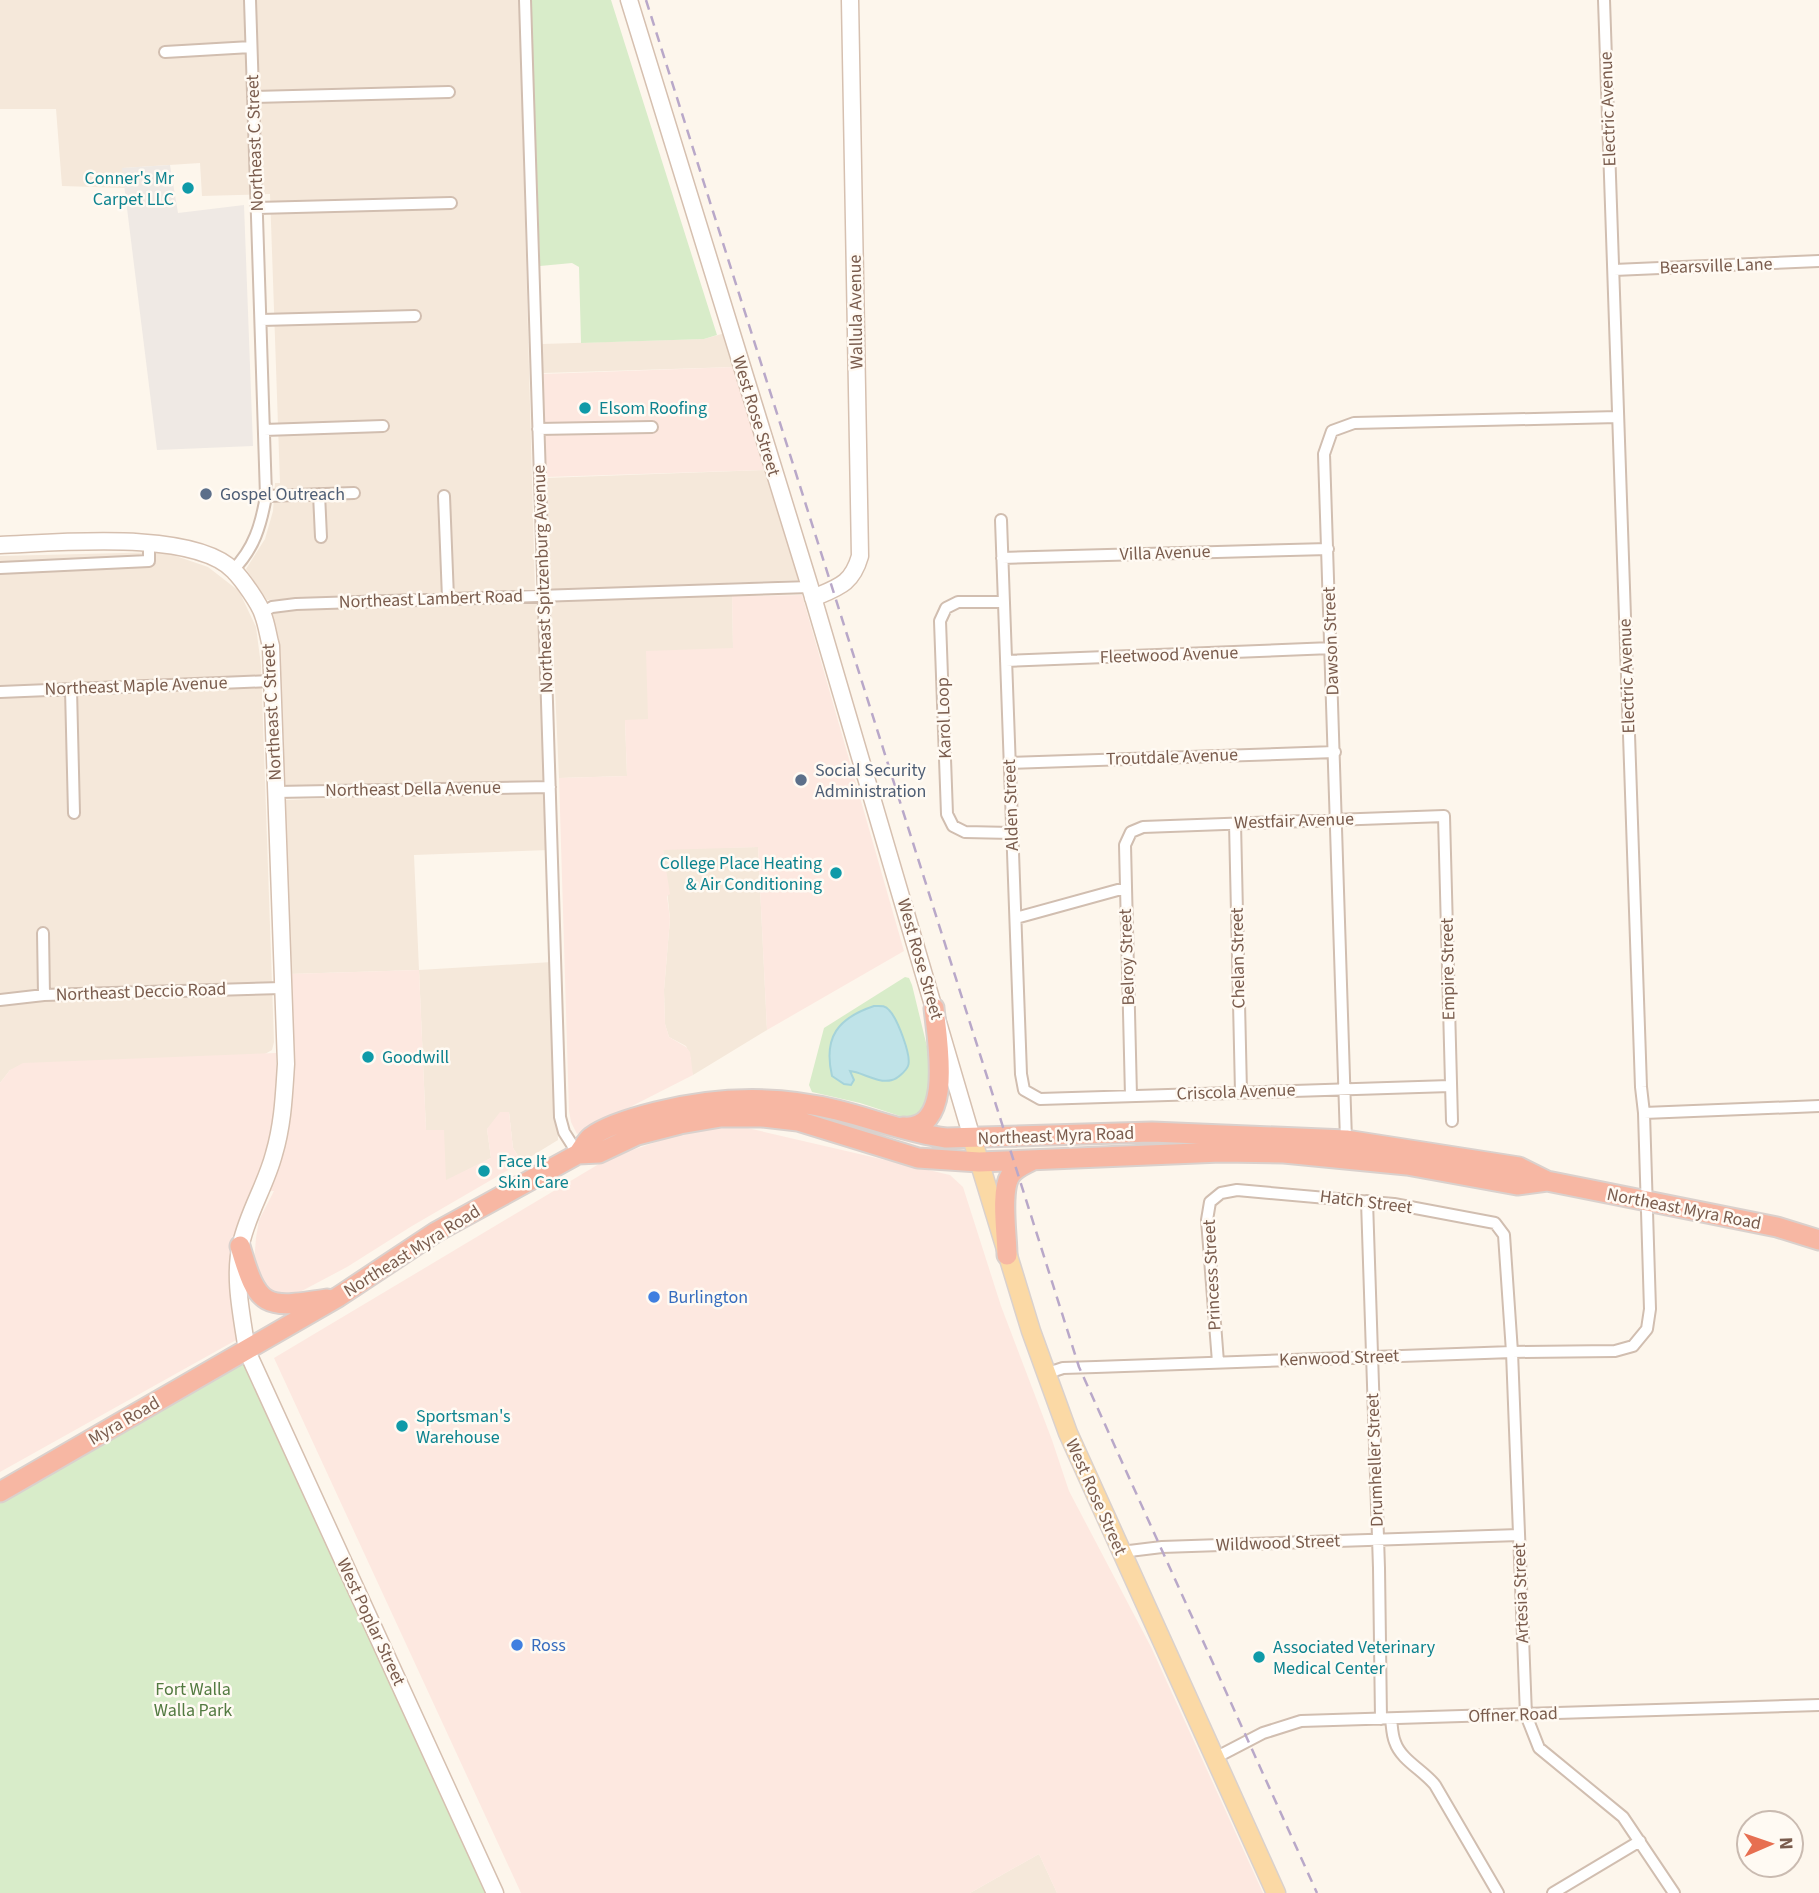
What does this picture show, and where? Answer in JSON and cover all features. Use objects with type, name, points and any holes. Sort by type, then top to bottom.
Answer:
[{"type":"highway","points":[[886,1125],[915,1128],[933,1115],[940,1063],[934,1008]]},
{"type":"highway","name":"Northeast Myra Road","points":[[247,1350],[338,1297],[436,1232],[578,1154],[590,1138],[634,1117],[678,1106],[722,1100],[766,1099],[804,1104],[838,1110],[922,1135],[972,1138],[1152,1132],[1346,1140],[1519,1167],[1547,1181],[1777,1227],[1819,1240]]},
{"type":"highway","name":"Northeast Myra Road","points":[[578,1154],[599,1153],[637,1135],[680,1124],[721,1117],[762,1117],[798,1121],[918,1158],[979,1162],[1221,1152],[1284,1153],[1407,1165],[1517,1185],[1547,1181]]},
{"type":"highway","points":[[1007,1255],[1005,1198],[1008,1179],[1016,1169],[1034,1160]]},
{"type":"highway","points":[[240,1246],[250,1281],[257,1293],[272,1303],[289,1305],[338,1297]]},
{"type":"highway","name":"Myra Road","points":[[0,1492],[247,1350]]},
{"type":"main road","name":"West Rose Street","points":[[629,0],[812,592],[979,1162],[1045,1374],[1068,1433],[1276,1893]]},
{"type":"main road","name":"Wallula Avenue","points":[[812,592],[848,582],[856,572],[860,555],[850,0]]},
{"type":"main road","points":[[0,545],[168,543],[218,559],[233,570]]},
{"type":"main road","name":"Northeast C Street","points":[[233,570],[263,612],[271,646],[286,1063],[284,1112],[274,1156],[255,1200],[240,1246],[238,1296],[247,1350]]},
{"type":"main road","name":"West Poplar Street","points":[[247,1350],[495,1893]]},
{"type":"street","name":"Northeast C Street","points":[[233,570],[246,557],[260,530],[266,496],[250,0]]},
{"type":"street","name":"Northeast Spitzenburg Avenue","points":[[525,0],[560,1117],[564,1132],[578,1154]]},
{"type":"street","name":"Electric Avenue","points":[[1604,0],[1640,1087],[1644,1113],[1650,1308],[1647,1329],[1633,1346]]},
{"type":"street","points":[[165,52],[251,47]]},
{"type":"street","points":[[253,97],[449,92]]},
{"type":"street","points":[[257,208],[451,203]]},
{"type":"street","name":"Bearsville Lane","points":[[1614,270],[1819,261]]},
{"type":"street","points":[[261,320],[415,316]]},
{"type":"street","name":"Dawson Street","points":[[1346,1140],[1324,454],[1332,431],[1354,424],[1618,417]]},
{"type":"street","points":[[264,430],[383,426]]},
{"type":"street","points":[[538,429],[652,427]]},
{"type":"street","points":[[266,496],[354,493]]},
{"type":"street","points":[[319,494],[321,537]]},
{"type":"street","points":[[444,496],[448,598]]},
{"type":"street","name":"Alden Street","points":[[1000,520],[1021,1074],[1024,1090]]},
{"type":"street","points":[[0,568],[149,561],[149,542]]},
{"type":"street","name":"Villa Avenue","points":[[1002,558],[1328,549]]},
{"type":"street","name":"Northeast Lambert Road","points":[[263,612],[272,607],[296,604],[542,594],[812,592]]},
{"type":"street","name":"Karol Loop","points":[[1003,602],[958,602],[946,608],[940,621],[947,814],[953,826],[965,832],[1012,833]]},
{"type":"street","name":"Fleetwood Avenue","points":[[1006,661],[1332,648]]},
{"type":"street","name":"Northeast Maple Avenue","points":[[0,692],[271,681]]},
{"type":"street","points":[[71,689],[74,813]]},
{"type":"street","name":"Troutdale Avenue","points":[[1010,763],[1335,752]]},
{"type":"street","name":"Northeast Della Avenue","points":[[276,792],[550,787]]},
{"type":"street","name":"Westfair Avenue","points":[[1143,827],[1444,816]]},
{"type":"street","name":"Empire Street","points":[[1444,816],[1452,1121]]},
{"type":"street","name":"Chelan Street","points":[[1235,823],[1241,1092]]},
{"type":"street","name":"Belroy Street","points":[[1131,1096],[1125,845],[1131,832],[1143,827]]},
{"type":"street","points":[[1016,918],[1125,888]]},
{"type":"street","points":[[43,933],[44,995]]},
{"type":"street","name":"Northeast Deccio Road","points":[[0,1000],[44,995],[282,988]]},
{"type":"street","name":"Criscola Avenue","points":[[1024,1090],[1040,1099],[1450,1086]]},
{"type":"street","points":[[1644,1113],[1819,1106]]},
{"type":"street","name":"Hatch Street","points":[[1221,1193],[1237,1189],[1367,1200],[1495,1223],[1504,1235]]},
{"type":"street","name":"Princess Street","points":[[1218,1362],[1207,1220],[1210,1202],[1221,1193]]},
{"type":"street","name":"Drumheller Street","points":[[1367,1200],[1386,1719],[1403,1755],[1426,1773],[1435,1785],[1498,1893]]},
{"type":"street","name":"Artesia Street","points":[[1504,1235],[1512,1352],[1526,1715],[1539,1748],[1623,1817],[1674,1893]]},
{"type":"street","name":"Kenwood Street","points":[[1045,1374],[1063,1368],[1512,1352],[1615,1351],[1633,1346]]},
{"type":"street","name":"Wildwood Street","points":[[1121,1552],[1162,1547],[1519,1535]]},
{"type":"street","name":"Offner Road","points":[[1215,1758],[1263,1733],[1301,1721],[1819,1705]]},
{"type":"street","points":[[1553,1893],[1640,1841]]},
{"type":"shaded area","points":[[0,0],[519,0],[535,590],[267,600],[246,569],[265,539],[273,511],[275,483],[280,483],[270,194],[202,196],[200,163],[123,168],[125,188],[62,186],[56,109],[0,109]]},
{"type":"shaded area","points":[[170,165],[178,213],[244,205],[253,446],[157,450],[122,168]]},
{"type":"shaded area","points":[[725,333],[735,367],[543,373],[542,344],[704,339]]},
{"type":"shaded area","points":[[735,367],[767,470],[546,477],[543,374]]},
{"type":"shaded area","points":[[767,470],[800,580],[549,590],[546,478]]},
{"type":"shaded area","points":[[164,552],[208,567],[239,591],[256,627],[261,665],[274,1042],[272,1050],[265,1054],[10,1070],[0,1083],[0,556]]},
{"type":"shaded area","points":[[750,592],[750,596],[802,595],[904,951],[767,1030],[758,847],[663,850],[670,894],[667,896],[670,919],[664,990],[665,1024],[669,1037],[690,1052],[693,1075],[577,1134],[569,1111],[559,778],[627,776],[625,720],[648,719],[646,651],[733,648],[732,593]]},
{"type":"shaded area","points":[[732,593],[733,648],[648,720],[625,720],[627,776],[559,778],[551,598]]},
{"type":"shaded area","points":[[537,602],[545,780],[284,788],[279,639],[269,611]]},
{"type":"shaded area","points":[[547,791],[549,850],[414,855],[419,970],[289,974],[283,800]]},
{"type":"shaded area","points":[[758,847],[767,1030],[693,1075],[686,1046],[669,1037],[665,1024],[664,990],[670,919],[663,849]]},
{"type":"shaded area","points":[[552,962],[558,1140],[522,1162],[513,1148],[509,1112],[487,1129],[491,1158],[446,1181],[426,1130],[419,970]]},
{"type":"shaded area","points":[[419,970],[426,1130],[444,1130],[446,1180],[491,1158],[487,1129],[500,1112],[509,1112],[513,1148],[522,1162],[347,1267],[298,1293],[286,1296],[271,1295],[259,1281],[254,1262],[259,1220],[274,1191],[270,1191],[288,1134],[293,1071],[289,974]]},
{"type":"shaded area","points":[[276,1053],[274,1118],[264,1161],[243,1213],[234,1245],[230,1283],[231,1306],[238,1339],[0,1472],[0,1083],[10,1070],[23,1063]]},
{"type":"shaded area","points":[[743,1127],[950,1175],[963,1187],[1001,1306],[1069,1491],[1151,1647],[1263,1893],[1057,1893],[1039,1854],[970,1893],[521,1893],[274,1358],[609,1158],[691,1130]]},
{"type":"shaded area","points":[[1039,1854],[1057,1893],[970,1893]]},
{"type":"green space","points":[[531,0],[611,0],[717,335],[704,339],[581,343],[579,267],[572,263],[540,266]]},
{"type":"green space","points":[[905,977],[909,978],[912,985],[931,1063],[930,1100],[918,1117],[903,1117],[860,1103],[812,1092],[809,1085],[824,1028]]},
{"type":"green space","name":"Fort Walla Walla Park","points":[[247,1351],[495,1893],[0,1893],[0,1490]]},
{"type":"water","points":[[874,1006],[886,1007],[892,1014],[906,1046],[908,1066],[899,1076],[887,1081],[850,1071],[854,1080],[851,1085],[844,1084],[832,1076],[832,1040],[843,1023]]},
{"type":"railway","points":[[646,0],[1079,1367],[1317,1893]]},
{"type":"place","name":"Conner's Mr Carpet LLC","points":[[188,188]]},
{"type":"place","name":"Elsom Roofing","points":[[585,408]]},
{"type":"place","name":"Gospel Outreach","points":[[206,494]]},
{"type":"place","name":"Social Security Administration","points":[[801,780]]},
{"type":"place","name":"College Place Heating & Air Conditioning","points":[[836,873]]},
{"type":"place","name":"Goodwill","points":[[368,1057]]},
{"type":"place","name":"Face It Skin Care","points":[[484,1171]]},
{"type":"place","name":"Burlington","points":[[654,1297]]},
{"type":"place","name":"Sportsman's Warehouse","points":[[402,1426]]},
{"type":"place","name":"Ross","points":[[517,1645]]},
{"type":"place","name":"Associated Veterinary Medical Center","points":[[1259,1657]]}]
